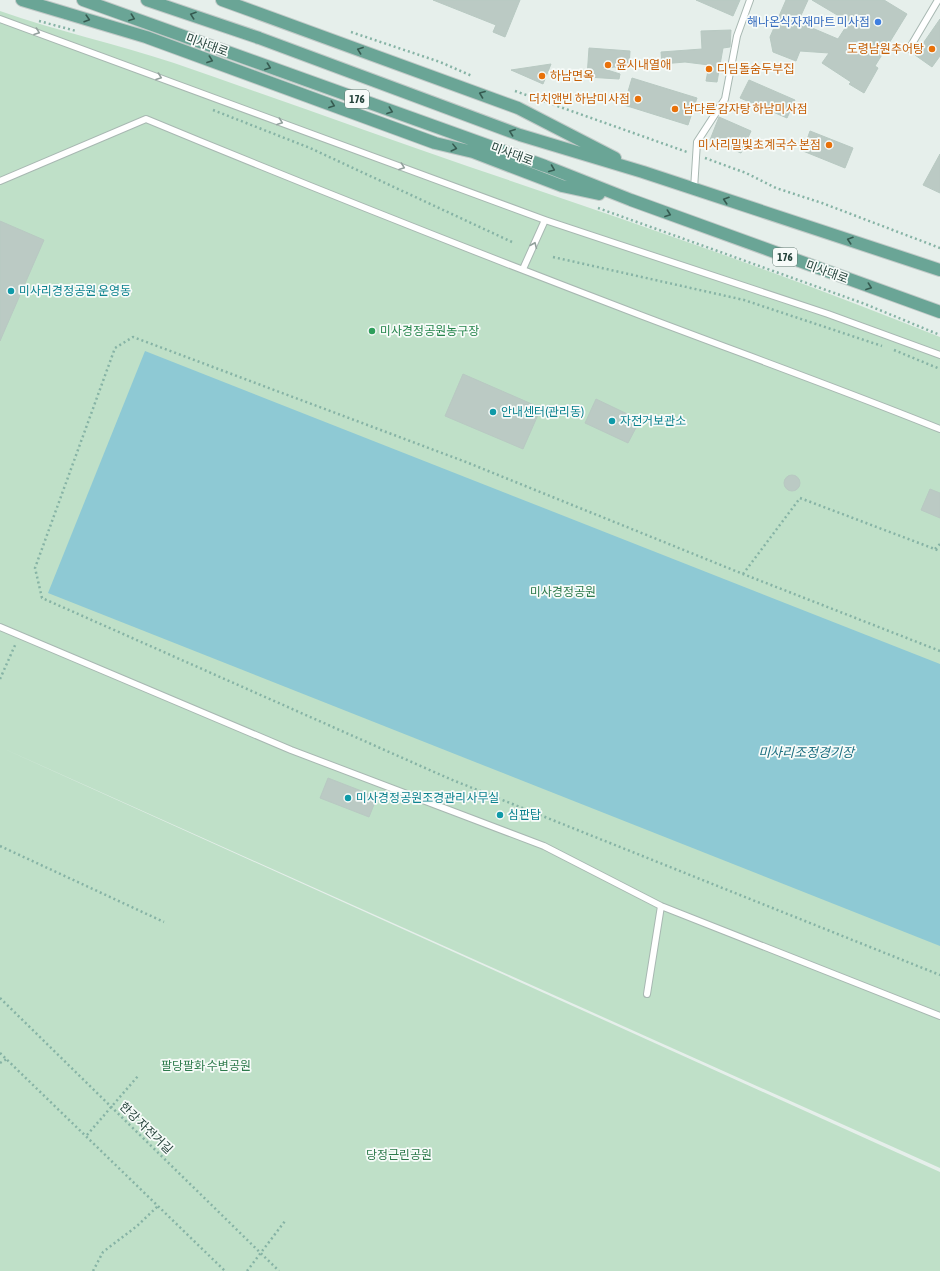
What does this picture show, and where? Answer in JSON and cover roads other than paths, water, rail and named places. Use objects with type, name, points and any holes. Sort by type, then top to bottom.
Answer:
[{"type":"main road","points":[[22,0],[146,37],[435,143],[473,152],[562,186],[631,200]]},
{"type":"main road","points":[[48,0],[56,9]]},
{"type":"main road","name":"미사대로","points":[[82,0],[545,166],[631,200],[940,312]]},
{"type":"main road","name":"미사대로","points":[[147,0],[259,38],[520,135],[643,172],[940,270]]},
{"type":"main road","points":[[222,0],[518,108],[643,172]]},
{"type":"lane","points":[[694,189],[697,142],[724,99],[737,36],[750,0]]},
{"type":"lane","points":[[908,49],[938,0]]},
{"type":"lane","points":[[0,19],[545,220],[828,314],[940,355]]},
{"type":"lane","points":[[0,181],[146,119],[302,184],[940,429]]},
{"type":"lane","points":[[523,269],[545,220]]},
{"type":"lane","points":[[0,627],[294,751],[544,846],[661,906],[940,1016]]},
{"type":"lane","points":[[647,994],[661,906]]},
{"type":"water","name":"미사리조정경기장","points":[[145,351],[940,664],[940,946],[48,593]]},
{"type":"place","name":"해나온식자재마트 미사점","points":[[878,22]]},
{"type":"place","name":"도령남원추어탕","points":[[932,49]]},
{"type":"place","name":"윤시내열애","points":[[608,65]]},
{"type":"place","name":"디딤돌숨두부집","points":[[709,69]]},
{"type":"place","name":"하남면옥","points":[[542,76]]},
{"type":"place","name":"더치앤빈 하남미사점","points":[[638,99]]},
{"type":"place","name":"남다른 감자탕 하남미사점","points":[[675,109]]},
{"type":"place","name":"미사리밀빛초계국수 본점","points":[[829,145]]},
{"type":"place","name":"미사리경정공원 운영동","points":[[11,291]]},
{"type":"place","name":"미사경정공원농구장","points":[[372,331]]},
{"type":"place","name":"안내센터(관리동)","points":[[493,412]]},
{"type":"place","name":"자전거보관소","points":[[612,421]]},
{"type":"place","name":"미사경정공원조경관리사무실","points":[[348,798]]},
{"type":"place","name":"심판탑","points":[[500,815]]},
{"type":"park label","name":"미사경정공원","points":[[563,592]]},
{"type":"park label","name":"팔당팔화 수변공원","points":[[206,1066]]},
{"type":"park label","name":"당정근린공원","points":[[399,1155]]}]
